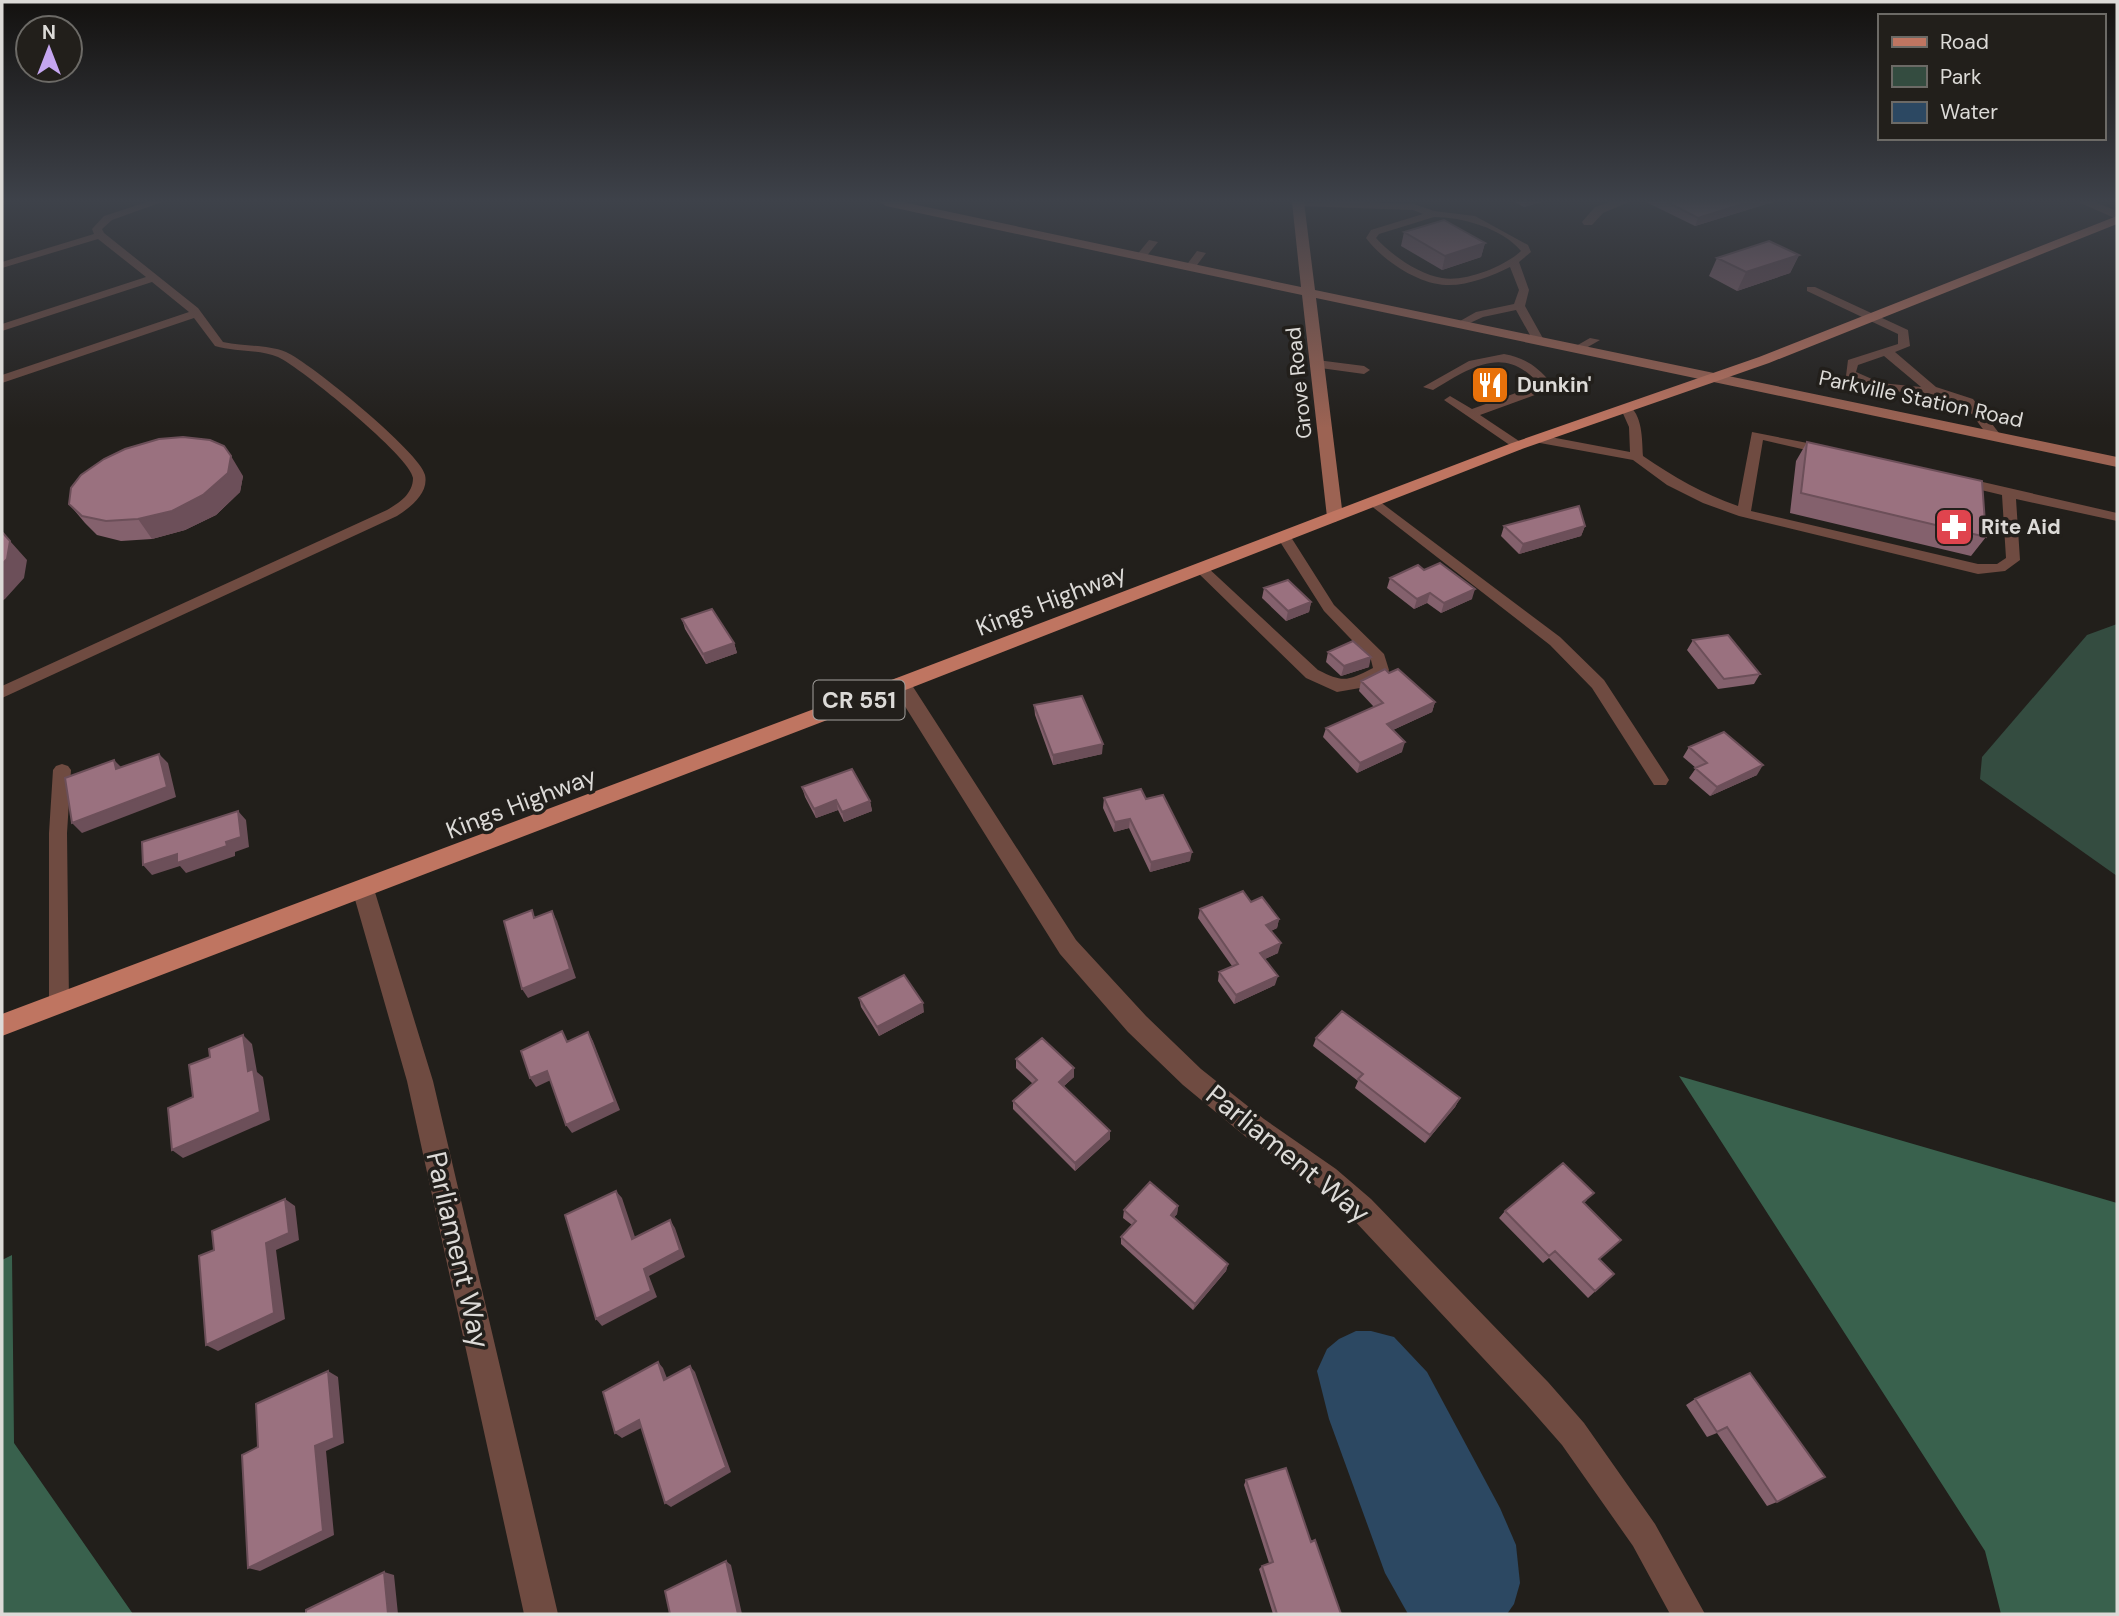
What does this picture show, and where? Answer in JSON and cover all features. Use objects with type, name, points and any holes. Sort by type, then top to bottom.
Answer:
[{"type":"main road","name":"Parkville Station Road","points":[[1240,277],[2117,462]]},
{"type":"main road","name":"Grove Road","points":[[1308,277],[1335,517]]},
{"type":"main road","name":"Kings Highway","points":[[2,1025],[901,684],[1517,446],[1716,377],[1974,277]]},
{"type":"street","name":"Parliament Way","points":[[901,684],[1068,947],[1137,1024],[1192,1077],[1255,1128],[1326,1178],[1361,1208],[1537,1393],[1573,1434],[1637,1525],[1688,1614]]},
{"type":"street","name":"Parliament Way","points":[[363,889],[420,1081],[541,1614]]},
{"type":"lane","points":[[1429,277],[1442,282],[1469,277]]},
{"type":"lane","points":[[1521,277],[1524,290],[1520,306],[1539,342]]},
{"type":"lane","points":[[2,328],[154,278],[196,313],[219,344],[286,357],[374,425],[417,467],[419,479],[417,491],[408,504],[392,513],[2,692]]},
{"type":"lane","points":[[1811,289],[1904,332],[1904,346],[1852,363],[1850,373],[1861,382],[1880,387],[1932,390],[1969,402],[1996,437]]},
{"type":"lane","points":[[1459,325],[1480,314],[1520,306]]},
{"type":"lane","points":[[2,379],[196,313]]},
{"type":"lane","points":[[1575,350],[1594,340]]},
{"type":"lane","points":[[1886,351],[1932,390]]},
{"type":"lane","points":[[1429,387],[1461,368],[1501,357],[1528,366],[1539,374],[1545,383],[1539,389],[1470,414]]},
{"type":"lane","points":[[1317,364],[1364,370]]},
{"type":"lane","points":[[1450,400],[1517,446]]},
{"type":"lane","points":[[1627,409],[1635,426],[1637,457]]},
{"type":"lane","points":[[1744,513],[1758,435],[1848,455]]},
{"type":"lane","points":[[1540,439],[1637,457],[1672,482],[1708,500],[1744,513],[1978,569],[2000,568],[2011,562],[2014,554],[2009,494]]},
{"type":"lane","points":[[1952,478],[2009,494],[2117,517]]},
{"type":"lane","points":[[1376,502],[1555,640],[1598,684],[1660,780]]},
{"type":"lane","points":[[1201,569],[1312,674],[1337,686],[1354,684],[1381,670],[1378,658],[1329,608],[1284,537]]},
{"type":"lane","points":[[59,1003],[58,833],[62,771]]},
{"type":"green space","points":[[2117,624],[2117,876],[1980,779],[1982,757],[2087,635]]},
{"type":"green space","points":[[1679,1076],[2117,1203],[2117,1614],[2001,1614],[1985,1551]]},
{"type":"green space","points":[[12,1255],[14,1443],[133,1614],[2,1614],[2,1260]]},
{"type":"water","points":[[1356,1331],[1371,1331],[1394,1337],[1427,1372],[1500,1508],[1516,1545],[1520,1583],[1514,1604],[1507,1614],[1408,1614],[1385,1573],[1329,1419],[1317,1371],[1327,1349],[1339,1339]]},
{"type":"building","points":[[183,437],[210,440],[224,446],[231,456],[228,473],[203,495],[172,511],[138,519],[106,521],[82,516],[69,504],[71,488],[81,475],[104,459],[125,449],[159,439]]},
{"type":"building","points":[[1807,442],[1982,481],[1986,537],[1801,493]]},
{"type":"building","points":[[1579,506],[1585,526],[1523,544],[1504,526]]},
{"type":"building","points":[[2,532],[10,541],[7,559],[2,564]]},
{"type":"building","points":[[1440,563],[1475,589],[1444,603],[1430,593],[1417,599],[1390,578],[1418,565],[1424,570]]},
{"type":"building","points":[[1288,580],[1311,602],[1288,611],[1264,588]]},
{"type":"building","points":[[712,609],[734,643],[703,654],[682,619]]},
{"type":"building","points":[[1728,635],[1760,674],[1724,679],[1693,640]]},
{"type":"building","points":[[1353,641],[1371,657],[1344,666],[1328,652]]},
{"type":"building","points":[[1385,669],[1389,673],[1398,669],[1435,702],[1387,724],[1405,742],[1360,763],[1326,728],[1383,703],[1361,681]]},
{"type":"building","points":[[1082,696],[1103,744],[1053,755],[1034,705]]},
{"type":"building","points":[[1724,732],[1763,765],[1717,787],[1695,768],[1707,763],[1689,747]]},
{"type":"building","points":[[159,754],[167,787],[72,823],[65,778],[114,760],[116,769]]},
{"type":"building","points":[[852,769],[870,801],[842,812],[836,800],[814,809],[802,787]]},
{"type":"building","points":[[1141,789],[1146,799],[1163,795],[1192,852],[1151,862],[1130,819],[1115,822],[1104,798]]},
{"type":"building","points":[[238,811],[241,837],[226,842],[227,846],[177,863],[177,854],[143,865],[142,842]]},
{"type":"building","points":[[1243,891],[1251,902],[1262,897],[1279,919],[1266,925],[1281,943],[1260,953],[1278,976],[1236,995],[1219,972],[1238,964],[1200,909]]},
{"type":"building","points":[[532,910],[534,918],[552,911],[570,969],[522,989],[504,921]]},
{"type":"building","points":[[904,975],[923,1003],[877,1027],[859,998]]},
{"type":"building","points":[[1342,1011],[1460,1098],[1430,1135],[1358,1079],[1363,1074],[1316,1038]]},
{"type":"building","points":[[562,1031],[567,1042],[588,1032],[615,1102],[566,1125],[547,1071],[530,1078],[521,1051]]},
{"type":"building","points":[[243,1035],[248,1071],[253,1069],[260,1112],[172,1150],[168,1108],[193,1097],[189,1065],[210,1057],[209,1049]]},
{"type":"building","points":[[1042,1038],[1074,1068],[1059,1082],[1110,1131],[1075,1163],[1013,1101],[1037,1080],[1016,1059]]},
{"type":"building","points":[[1563,1163],[1594,1193],[1583,1202],[1621,1240],[1599,1259],[1614,1274],[1595,1291],[1555,1251],[1549,1256],[1505,1211]]},
{"type":"building","points":[[1150,1182],[1178,1206],[1171,1215],[1228,1264],[1195,1304],[1121,1237],[1136,1221],[1124,1210]]},
{"type":"building","points":[[616,1191],[632,1239],[670,1220],[680,1250],[644,1269],[651,1291],[596,1319],[565,1215]]},
{"type":"building","points":[[285,1199],[289,1233],[266,1243],[274,1313],[206,1345],[199,1256],[214,1250],[212,1231]]},
{"type":"building","points":[[658,1362],[664,1380],[690,1366],[726,1467],[665,1503],[639,1420],[615,1433],[603,1392]]},
{"type":"building","points":[[328,1371],[334,1438],[315,1446],[323,1531],[248,1568],[242,1455],[258,1447],[256,1404]]},
{"type":"building","points":[[1750,1373],[1825,1477],[1777,1502],[1727,1427],[1717,1432],[1695,1399]]},
{"type":"building","points":[[1286,1468],[1311,1542],[1315,1540],[1341,1614],[1277,1614],[1262,1566],[1273,1562],[1246,1480]]},
{"type":"building","points":[[726,1561],[738,1614],[670,1614],[665,1591]]},
{"type":"building","points":[[384,1572],[388,1614],[306,1614],[306,1610]]},
{"type":"place","name":"Dunkin'","points":[[1490,385]]},
{"type":"place","name":"Rite Aid","points":[[1954,527]]}]
